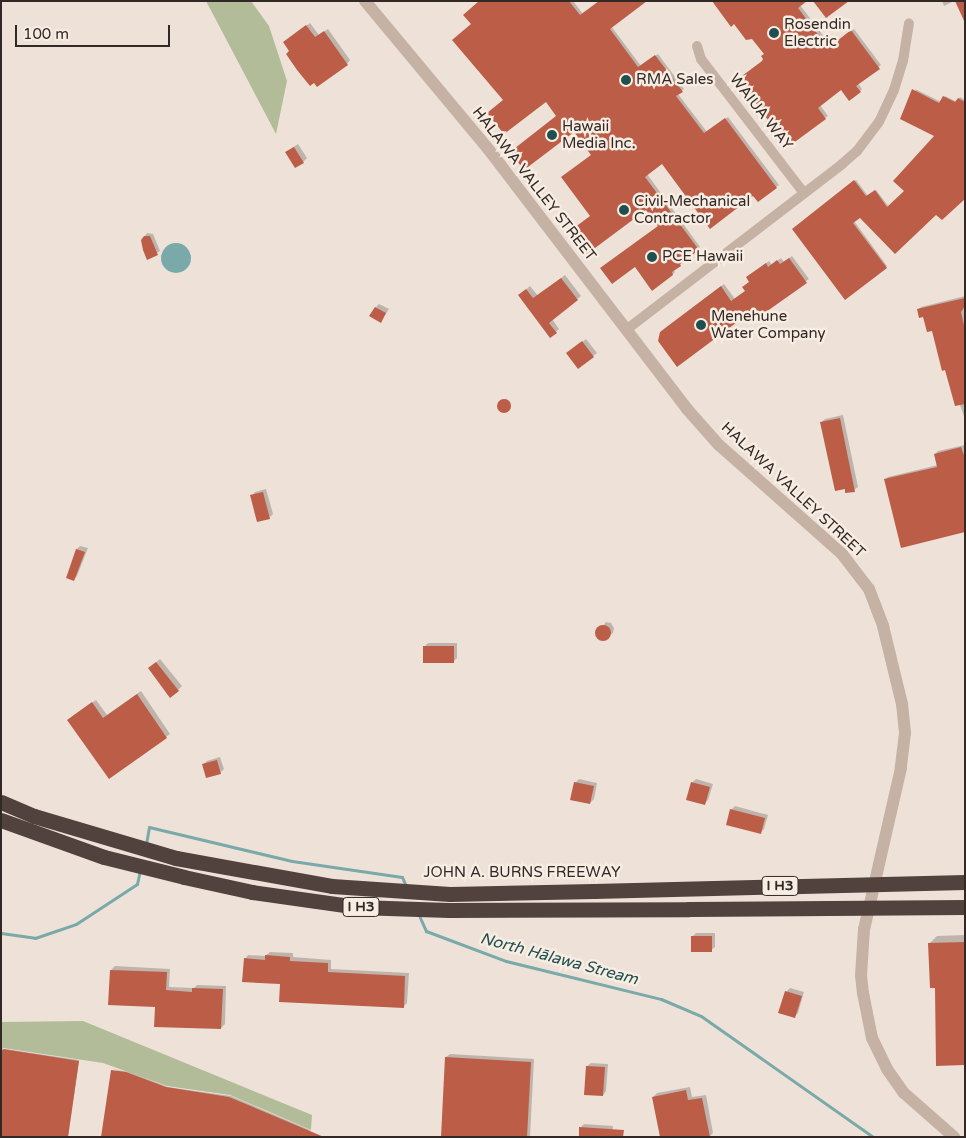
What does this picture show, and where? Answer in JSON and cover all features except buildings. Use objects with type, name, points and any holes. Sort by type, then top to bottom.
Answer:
[{"type":"highway","name":"JOHN A. BURNS FREEWAY","points":[[1,802],[44,827],[104,857],[233,888],[357,907],[540,910],[965,907]]},
{"type":"highway","name":"JOHN A. BURNS FREEWAY","points":[[1,820],[44,827],[176,858],[332,886],[450,894],[965,882]]},
{"type":"street","name":"HALAWA VALLEY STREET","points":[[365,1],[489,150],[701,425],[729,454],[842,554],[862,578],[875,603],[900,692],[905,733],[901,768],[864,929],[861,974],[863,994],[872,1038],[887,1069],[904,1093],[954,1137]]},
{"type":"street","points":[[626,330],[857,151],[879,122],[900,73],[909,23]]},
{"type":"street","name":"WAIUA WAY","points":[[697,46],[701,59],[804,193]]},
{"type":"green space","points":[[206,1],[251,1],[269,26],[287,81],[276,134]]},
{"type":"green space","points":[[83,1021],[312,1115],[311,1130],[230,1095],[167,1086],[103,1063],[3,1048],[1,1051],[1,1022]]},
{"type":"water","points":[[176,243],[186,248],[191,258],[186,268],[176,273],[166,268],[161,258],[166,248]]},
{"type":"waterway","name":"North Hālawa Stream","points":[[146,844],[149,827],[292,861],[402,877],[406,886]]},
{"type":"waterway","name":"North Hālawa Stream","points":[[1,933],[35,938],[76,924],[137,884],[140,870]]},
{"type":"waterway","name":"North Hālawa Stream","points":[[418,913],[426,931],[506,961],[661,999],[701,1016],[873,1137]]},
{"type":"place","name":"Rosendin Electric","points":[[774,33]]},
{"type":"place","name":"RMA Sales","points":[[626,80]]},
{"type":"place","name":"Hawaii Media Inc.","points":[[552,135]]},
{"type":"place","name":"Civil-Mechanical Contractor","points":[[624,210]]},
{"type":"place","name":"PCE Hawaii","points":[[652,257]]},
{"type":"place","name":"Menehune Water Company","points":[[701,325]]}]
